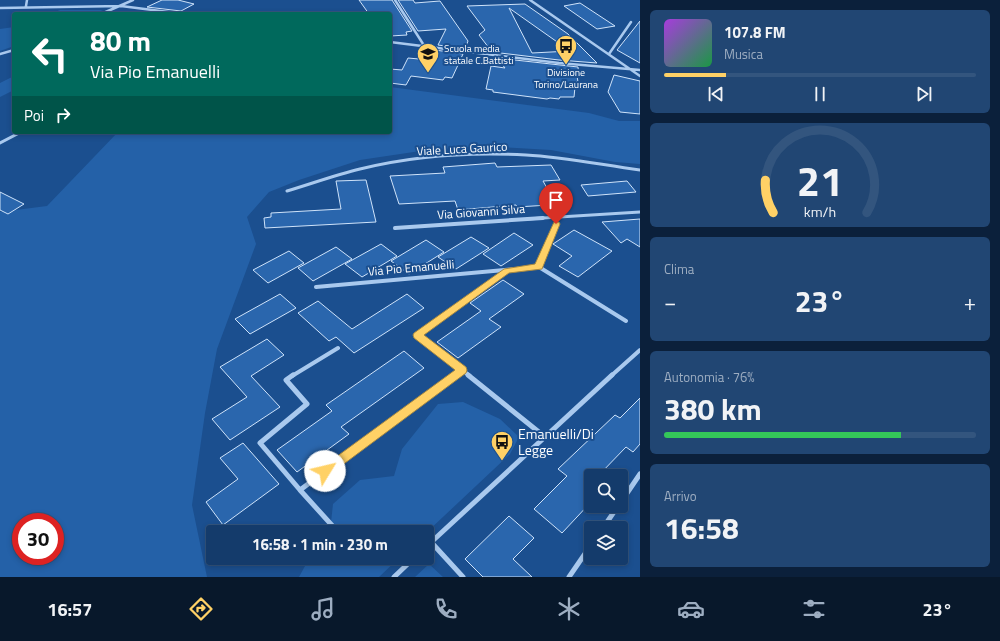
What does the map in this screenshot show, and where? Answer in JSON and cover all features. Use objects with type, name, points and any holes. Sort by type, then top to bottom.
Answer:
[{"type":"street","points":[[26,6],[27,0]]},
{"type":"street","points":[[106,12],[133,0]]},
{"type":"street","points":[[394,0],[425,47]]},
{"type":"street","points":[[530,0],[632,69],[640,76]]},
{"type":"street","points":[[0,8],[26,6],[120,6],[168,12]]},
{"type":"street","points":[[609,54],[632,22]]},
{"type":"street","points":[[392,42],[560,63],[640,70]]},
{"type":"street","points":[[0,54],[12,51]]},
{"type":"street","points":[[0,143],[17,134]]},
{"type":"street","name":"Viale Luca Gaurico","points":[[287,191],[359,170],[387,164],[451,157],[500,155],[532,156],[640,170]]},
{"type":"street","name":"Via Giovanni Silva","points":[[395,228],[640,212]]},
{"type":"street","points":[[556,224],[539,267],[626,321]]},
{"type":"street","name":"Via Pio Emanuelli","points":[[316,287],[539,267]]},
{"type":"street","name":"Via Pio Emanuelli","points":[[507,271],[418,335],[545,437]]},
{"type":"street","points":[[332,525],[260,444],[307,404],[286,380],[338,348]]},
{"type":"street","points":[[434,539],[640,350]]},
{"type":"street","points":[[300,490],[462,370]]},
{"type":"street","points":[[628,492],[640,474]]},
{"type":"street","points":[[434,549],[463,577]]},
{"type":"street","points":[[569,577],[584,555]]},
{"type":"street","points":[[394,577],[407,565]]},
{"type":"shaded area","points":[[60,10],[103,10],[98,12],[55,12]]},
{"type":"shaded area","points":[[12,27],[12,47],[0,51],[0,29]]},
{"type":"shaded area","points":[[12,77],[12,91],[0,97],[0,83]]},
{"type":"shaded area","points":[[392,87],[589,113],[619,121],[640,121],[640,164],[615,162],[551,150],[485,146],[427,150],[360,160],[299,180],[269,192],[247,217],[256,244],[217,349],[205,413],[192,505],[207,577],[0,577],[0,212],[47,206],[116,134],[392,134]]},
{"type":"shaded area","points":[[463,402],[500,419],[519,437],[510,454],[434,525],[331,525],[333,504],[360,480],[394,476],[402,449],[438,404]]},
{"type":"shaded area","points":[[392,565],[379,577],[299,577],[305,566]]},
{"type":"shaded area","points":[[428,565],[430,565],[443,577],[415,577]]},
{"type":"building","points":[[162,0],[178,0],[194,4],[181,11],[147,7]]},
{"type":"building","points":[[359,0],[392,0],[412,31],[406,32],[407,35],[392,36],[392,12],[368,12]]},
{"type":"building","points":[[398,0],[413,0],[415,3],[440,1],[468,41],[465,49],[438,45],[446,29],[418,31]]},
{"type":"building","points":[[580,3],[615,26],[597,29],[564,6]]},
{"type":"building","points":[[525,4],[568,34],[597,63],[492,52],[491,48],[489,48],[479,35],[485,30],[467,6]],"holes":[[[509,8],[570,51],[532,53]]]},
{"type":"building","points":[[640,21],[640,63],[617,50]]},
{"type":"building","points":[[435,50],[463,54],[452,78],[445,77],[443,80],[411,76],[406,85],[392,83],[392,69],[402,70],[408,58],[419,59],[421,54],[433,56]]},
{"type":"building","points":[[497,58],[578,67],[579,77],[577,76],[578,82],[576,82],[577,87],[575,87],[574,97],[547,99],[493,92],[493,90],[486,89],[491,66],[505,68]]},
{"type":"building","points":[[614,75],[640,81],[640,114],[620,112],[608,92]]},
{"type":"building","points":[[495,163],[497,167],[551,165],[560,180],[543,181],[552,197],[549,205],[517,207],[516,205],[458,210],[455,201],[399,204],[390,176],[445,173],[443,167]]},
{"type":"building","points":[[366,180],[376,222],[265,228],[264,218],[271,217],[271,213],[341,209],[336,181]]},
{"type":"building","points":[[627,181],[636,192],[588,196],[581,185]]},
{"type":"building","points":[[0,192],[24,204],[8,214],[0,210]]},
{"type":"building","points":[[640,219],[640,247],[627,239],[621,243],[602,222]]},
{"type":"building","points":[[574,230],[612,251],[578,277],[559,266],[572,256],[553,244]]},
{"type":"building","points":[[514,233],[533,245],[501,266],[483,254]]},
{"type":"building","points":[[471,237],[489,248],[456,269],[438,257]]},
{"type":"building","points":[[426,240],[444,252],[409,274],[391,261]]},
{"type":"building","points":[[381,244],[397,256],[362,277],[345,264]]},
{"type":"building","points":[[336,247],[352,259],[313,281],[298,268]]},
{"type":"building","points":[[289,251],[304,263],[268,283],[253,270]]},
{"type":"building","points":[[503,280],[524,294],[489,319],[501,327],[458,358],[437,342],[481,311],[470,303]]},
{"type":"building","points":[[280,294],[296,308],[250,334],[235,319]]},
{"type":"building","points":[[407,294],[424,308],[354,353],[336,337],[329,341],[298,313],[318,301],[352,329]]},
{"type":"building","points":[[267,339],[284,355],[251,376],[280,407],[230,440],[212,419],[247,397],[220,367]]},
{"type":"building","points":[[404,351],[424,368],[341,427],[349,434],[297,472],[277,450],[332,411],[326,405]]},
{"type":"building","points":[[640,398],[640,444],[633,452],[626,447],[605,469],[584,469],[584,509],[562,533],[534,509],[567,476],[558,469],[615,415],[620,418]]},
{"type":"building","points":[[243,443],[279,484],[223,525],[206,502],[238,479],[220,458]]},
{"type":"building","points":[[509,516],[534,538],[513,559],[532,577],[483,577],[465,559]]},
{"type":"place","name":"Divisione Torino/Laurana","points":[[566,66]]},
{"type":"place","name":"Scuola media statale C.Battisti","points":[[428,74]]},
{"type":"place","name":"Emanuelli/Di Legge","points":[[502,462]]},
{"type":"route","points":[[325,471],[462,370],[418,335],[507,271],[539,267],[556,224]]}]
